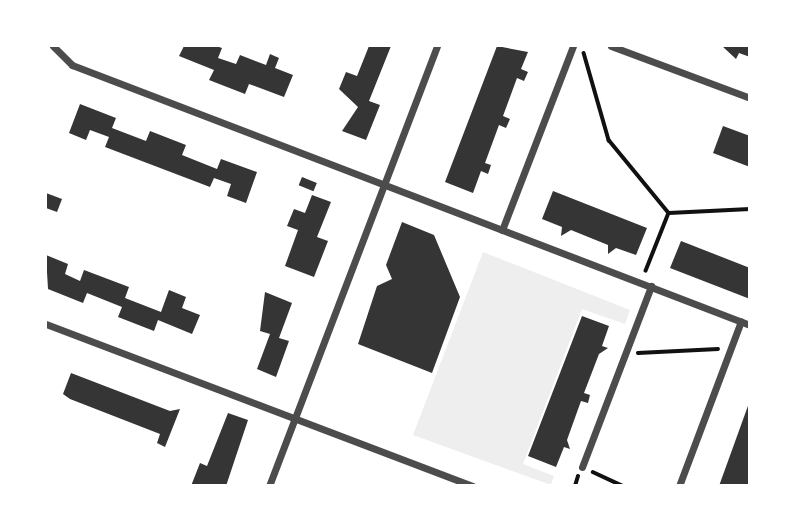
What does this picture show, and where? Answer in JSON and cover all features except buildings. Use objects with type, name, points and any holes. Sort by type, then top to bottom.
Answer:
[{"type":"street","points":[[53,46],[72,65],[750,325]]},
{"type":"street","points":[[269,485],[437,46]]},
{"type":"street","points":[[502,230],[573,46]]},
{"type":"street","points":[[611,46],[750,98]]},
{"type":"street","points":[[582,467],[652,286]]},
{"type":"street","points":[[679,485],[741,321]]},
{"type":"street","points":[[46,324],[473,485]]},
{"type":"path","points":[[582,46],[609,140],[669,213]]},
{"type":"path","points":[[669,213],[750,209]]},
{"type":"path","points":[[641,283],[669,213]]},
{"type":"path","points":[[625,354],[731,349]]},
{"type":"path","points":[[582,467],[623,485]]},
{"type":"shaded area","points":[[483,252],[630,310],[625,324],[582,309],[523,464],[554,476],[551,485],[413,435]]}]
